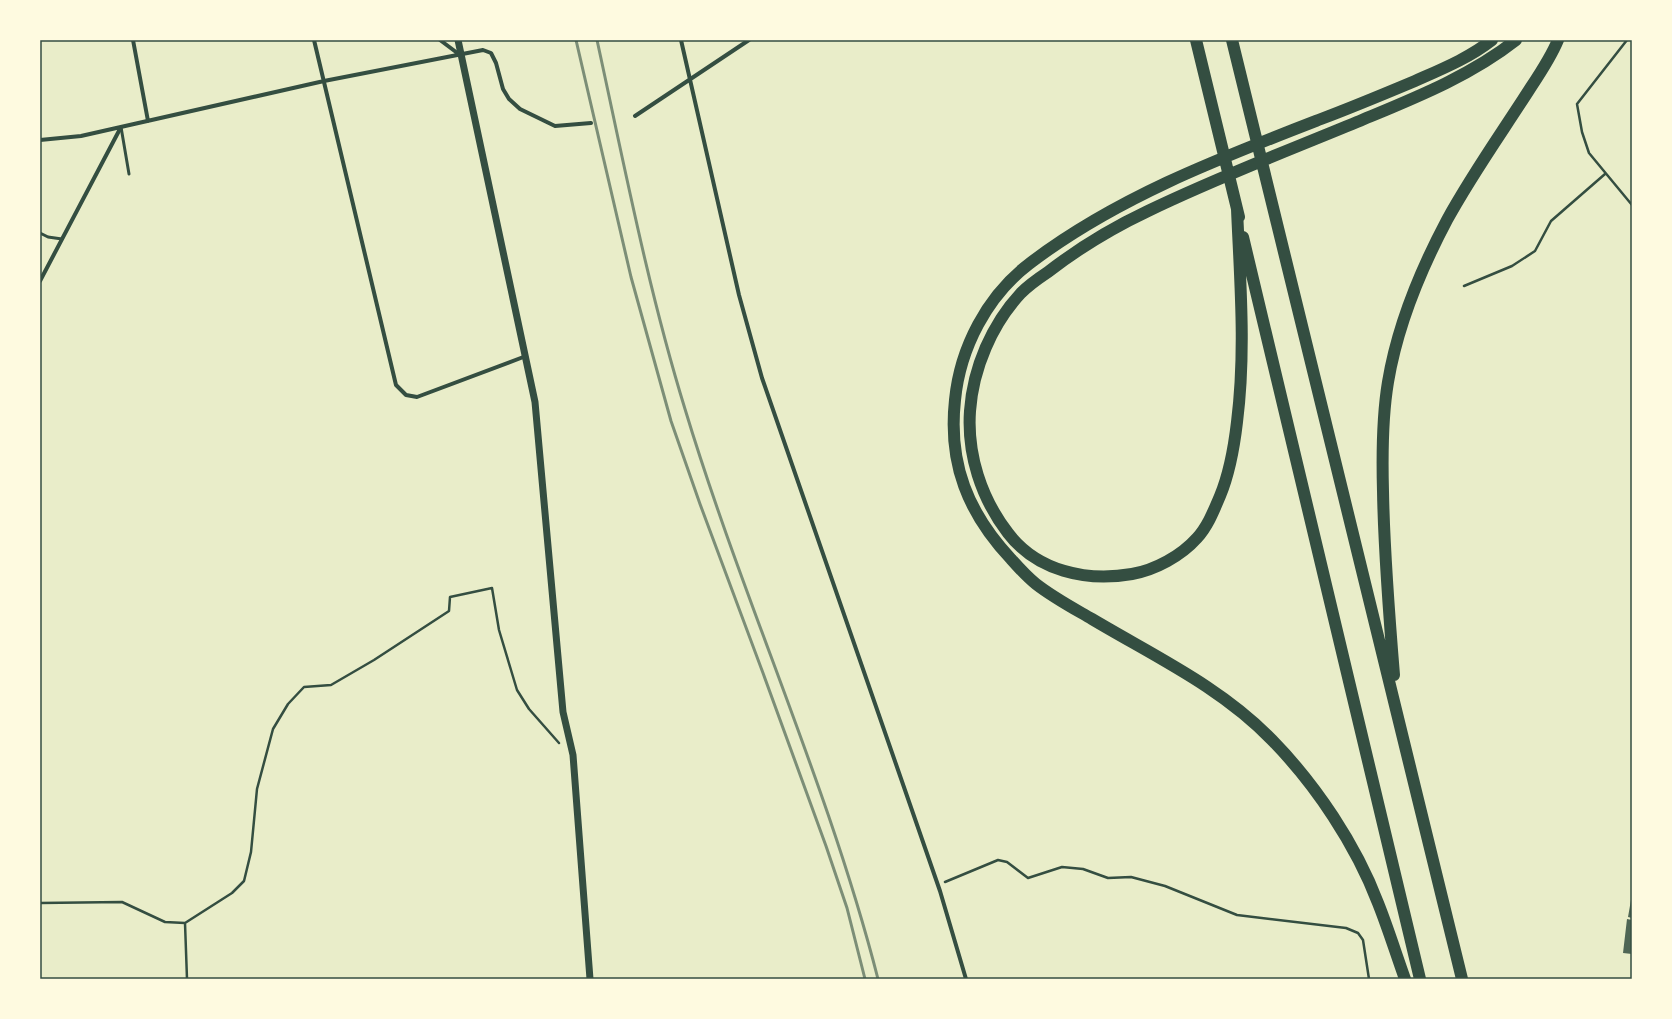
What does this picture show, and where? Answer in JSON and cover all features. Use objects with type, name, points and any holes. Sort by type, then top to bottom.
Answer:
[{"type":"highway","points":[[1196,40],[1420,979]]},
{"type":"highway","points":[[1232,40],[1462,979]]},
{"type":"highway","points":[[1405,979],[1378,902],[1357,857],[1331,814],[1305,777],[1272,740],[1247,716],[1220,695],[1171,664],[1062,602],[1035,584],[996,543],[980,520],[967,497],[960,472],[954,442],[953,416],[955,394],[960,367],[969,343],[978,324],[993,300],[1008,282],[1026,266],[1063,239],[1104,213],[1177,178],[1290,131],[1370,100],[1444,68],[1481,48],[1492,40]]},
{"type":"highway","points":[[1237,209],[1242,352],[1240,400],[1233,455],[1226,480],[1207,524],[1198,537],[1186,548],[1171,558],[1137,573],[1114,577],[1091,577],[1072,574],[1052,567],[1034,557],[1018,545],[1005,530],[988,503],[976,472],[971,448],[969,422],[971,391],[984,351],[1001,319],[1024,290],[1066,258],[1113,228],[1175,198],[1402,103],[1456,78],[1500,52],[1516,40]]},
{"type":"highway","points":[[1397,710],[1384,528],[1382,464],[1388,382],[1407,313],[1418,283],[1447,221],[1464,190],[1553,52],[1558,40]]},
{"type":"street","points":[[133,40],[148,120]]},
{"type":"street","points":[[314,40],[396,385],[406,395],[417,397],[526,356]]},
{"type":"street","points":[[440,40],[460,55]]},
{"type":"street","points":[[458,40],[535,402],[563,712],[573,755],[590,979]]},
{"type":"street","points":[[681,40],[739,295],[762,378],[938,885],[966,979]]},
{"type":"street","points":[[635,116],[749,40]]},
{"type":"street","points":[[40,140],[81,136],[324,81],[483,50],[491,53],[496,62],[503,88],[509,99],[520,109],[555,126],[591,123]]},
{"type":"street","points":[[40,281],[121,126]]},
{"type":"lane","points":[[121,126],[129,174]]},
{"type":"lane","points":[[40,233],[48,237],[62,239]]},
{"type":"path","points":[[1627,40],[1577,104],[1582,132],[1589,153],[1632,205]]},
{"type":"path","points":[[1464,286],[1512,266],[1534,251],[1551,221],[1605,174]]},
{"type":"path","points":[[40,903],[122,902],[164,922],[185,923],[232,893],[244,881],[251,852],[257,789],[273,729],[288,704],[304,688],[331,685],[374,660],[449,611],[450,596],[492,588],[499,630],[517,690],[529,709],[560,744],[573,755]]},
{"type":"path","points":[[938,885],[998,860],[1007,862],[1028,878],[1062,867],[1084,869],[1108,878],[1131,877],[1165,886],[1237,915],[1346,928],[1358,933],[1363,940],[1369,979]]},
{"type":"path","points":[[185,923],[187,979]]},
{"type":"building","points":[[1632,900],[1632,918],[1628,917]]},
{"type":"building","points":[[1627,919],[1632,920],[1632,954],[1623,953]]},
{"type":"railway","points":[[576,40],[631,277],[671,421],[826,846],[847,908],[865,979]]},
{"type":"railway","points":[[597,40],[648,272],[659,318],[685,409],[708,481],[835,835],[858,906],[878,979]]}]
